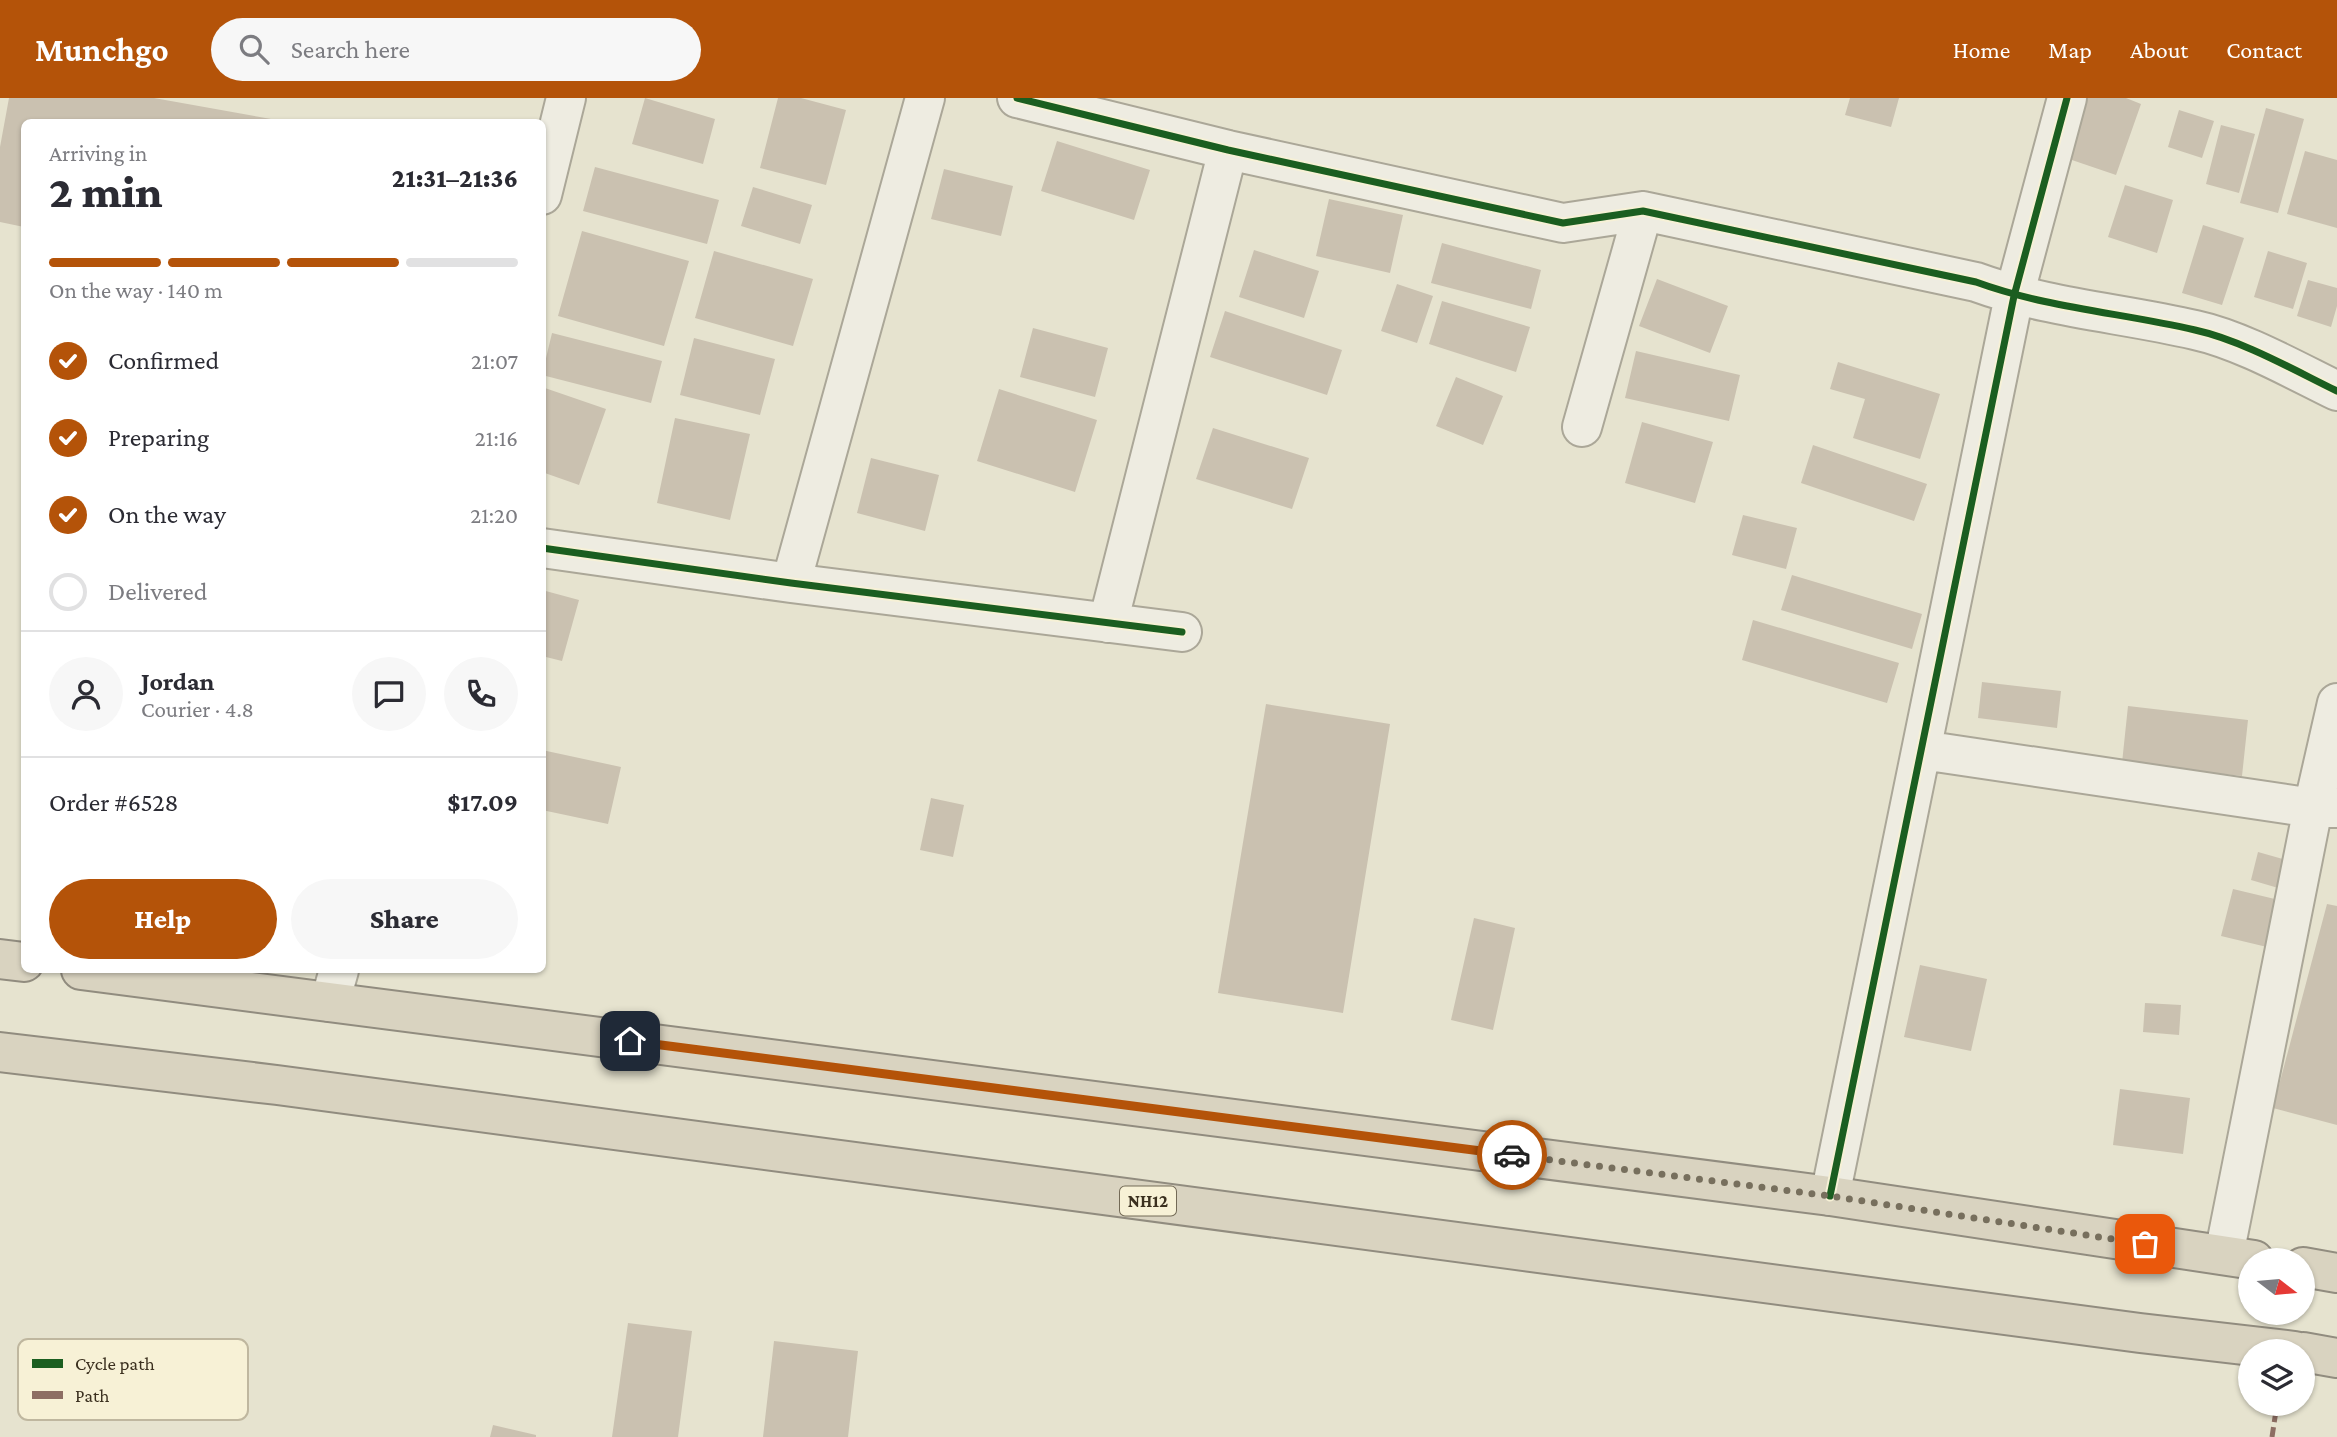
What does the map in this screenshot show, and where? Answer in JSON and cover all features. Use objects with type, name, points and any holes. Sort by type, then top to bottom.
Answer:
[{"type":"highway","points":[[0,959],[21,962]]},
{"type":"highway","points":[[129,973],[335,986],[1830,1196],[2238,1258]]},
{"type":"highway","name":"NH12","points":[[0,1052],[291,1087],[2238,1344]]},
{"type":"highway","points":[[2315,1270],[2337,1273]]},
{"type":"highway","points":[[2315,1354],[2337,1357]]},
{"type":"street","points":[[546,179],[566,98]]},
{"type":"street","points":[[791,583],[925,98]]},
{"type":"street","points":[[1017,98],[1228,150],[1563,223],[1643,211],[1976,282],[2014,296],[2198,330],[2257,352],[2337,391]]},
{"type":"street","points":[[1830,1196],[2014,296],[2067,98]]},
{"type":"street","points":[[1108,623],[1228,150]]},
{"type":"street","points":[[1582,427],[1643,211]]},
{"type":"street","points":[[546,549],[791,583],[1182,632]]},
{"type":"street","points":[[2241,1248],[2325,808],[2337,703]]},
{"type":"street","points":[[1922,750],[2325,808]]},
{"type":"building","points":[[9,98],[154,98],[271,119],[21,119],[21,226],[0,222],[0,147]]},
{"type":"building","points":[[645,98],[715,119],[703,164],[632,144]]},
{"type":"building","points":[[778,98],[801,98],[846,110],[826,185],[760,168]]},
{"type":"building","points":[[1850,98],[1899,98],[1891,127],[1845,115]]},
{"type":"building","points":[[2087,98],[2126,98],[2141,104],[2116,175],[2066,158]]},
{"type":"building","points":[[2266,108],[2304,119],[2278,213],[2240,203]]},
{"type":"building","points":[[2179,110],[2214,121],[2202,158],[2168,147]]},
{"type":"building","points":[[2221,125],[2255,134],[2239,193],[2206,184]]},
{"type":"building","points":[[1057,141],[1150,170],[1134,220],[1041,191]]},
{"type":"building","points":[[2305,151],[2337,160],[2337,228],[2287,214]]},
{"type":"building","points":[[595,167],[719,200],[707,244],[583,211]]},
{"type":"building","points":[[944,169],[1013,186],[1001,236],[931,219]]},
{"type":"building","points":[[2125,185],[2173,200],[2157,253],[2108,237]]},
{"type":"building","points":[[753,187],[812,205],[800,244],[741,226]]},
{"type":"building","points":[[1329,199],[1403,215],[1390,273],[1316,256]]},
{"type":"building","points":[[2203,225],[2244,238],[2222,305],[2182,293]]},
{"type":"building","points":[[582,231],[689,261],[664,346],[558,316]]},
{"type":"building","points":[[1442,243],[1541,270],[1531,309],[1431,283]]},
{"type":"building","points":[[1254,250],[1319,271],[1304,318],[1239,297]]},
{"type":"building","points":[[714,251],[813,279],[793,346],[695,318]]},
{"type":"building","points":[[2268,251],[2307,263],[2293,309],[2254,297]]},
{"type":"building","points":[[1657,279],[1728,306],[1710,353],[1639,326]]},
{"type":"building","points":[[2308,280],[2337,288],[2337,306],[2331,327],[2297,316]]},
{"type":"building","points":[[1397,284],[1433,296],[1417,343],[1381,331]]},
{"type":"building","points":[[1442,301],[1530,327],[1516,372],[1429,344]]},
{"type":"building","points":[[1225,311],[1342,350],[1327,395],[1210,357]]},
{"type":"building","points":[[1033,328],[1108,348],[1095,397],[1020,377]]},
{"type":"building","points":[[552,333],[662,361],[651,403],[546,376],[546,358]]},
{"type":"building","points":[[694,338],[775,359],[760,415],[680,395]]},
{"type":"building","points":[[1636,351],[1740,375],[1729,421],[1625,398]]},
{"type":"building","points":[[1838,362],[1940,394],[1920,459],[1853,438],[1865,399],[1830,389]]},
{"type":"building","points":[[1456,377],[1503,396],[1483,445],[1436,426]]},
{"type":"building","points":[[546,388],[606,409],[579,485],[546,473]]},
{"type":"building","points":[[999,389],[1097,420],[1075,492],[977,461]]},
{"type":"building","points":[[675,418],[750,434],[730,520],[657,503]]},
{"type":"building","points":[[1642,422],[1713,442],[1695,503],[1625,483]]},
{"type":"building","points":[[1213,428],[1309,458],[1292,509],[1196,479]]},
{"type":"building","points":[[1813,445],[1927,484],[1914,521],[1801,483]]},
{"type":"building","points":[[871,458],[939,475],[925,531],[857,513]]},
{"type":"building","points":[[1743,515],[1797,528],[1786,569],[1732,555]]},
{"type":"building","points":[[1792,575],[1922,614],[1912,649],[1781,610]]},
{"type":"building","points":[[546,591],[579,600],[562,661],[546,657]]},
{"type":"building","points":[[1753,620],[1899,663],[1887,703],[1742,660]]},
{"type":"building","points":[[1982,682],[2061,691],[2057,728],[1978,718]]},
{"type":"building","points":[[1266,704],[1390,724],[1343,1013],[1218,993]]},
{"type":"building","points":[[2128,706],[2248,720],[2242,776],[2122,763]]},
{"type":"building","points":[[546,751],[621,767],[608,824],[546,811]]},
{"type":"building","points":[[931,798],[964,805],[953,857],[920,850]]},
{"type":"building","points":[[2258,852],[2293,862],[2285,890],[2251,880]]},
{"type":"building","points":[[2233,889],[2279,900],[2267,947],[2221,936]]},
{"type":"building","points":[[2327,904],[2337,906],[2337,1125],[2273,1108]]},
{"type":"building","points":[[1474,918],[1515,928],[1493,1030],[1451,1020]]},
{"type":"building","points":[[1920,965],[1987,979],[1971,1051],[1904,1037]]},
{"type":"building","points":[[2145,1003],[2181,1005],[2179,1035],[2143,1032]]},
{"type":"building","points":[[2120,1089],[2190,1098],[2183,1154],[2113,1145]]},
{"type":"building","points":[[628,1323],[692,1331],[678,1437],[612,1437]]},
{"type":"building","points":[[774,1341],[858,1351],[848,1437],[763,1437]]},
{"type":"building","points":[[493,1425],[536,1435],[536,1437],[490,1437]]},
{"type":"marked path","points":[[2272,1437],[2275,1416]]},
{"type":"cycle path","points":[[1017,98],[1228,150],[1563,223],[1643,211],[1976,282],[2057,304],[2168,324],[2213,335],[2249,348],[2337,391]]},
{"type":"cycle path","points":[[1830,1196],[2014,296],[2067,98]]},
{"type":"cycle path","points":[[546,549],[791,583],[1182,632]]},
{"type":"way so far","points":[[1512,1155],[1830,1196],[2145,1244]]},
{"type":"route","points":[[630,1041],[1512,1155]]}]
